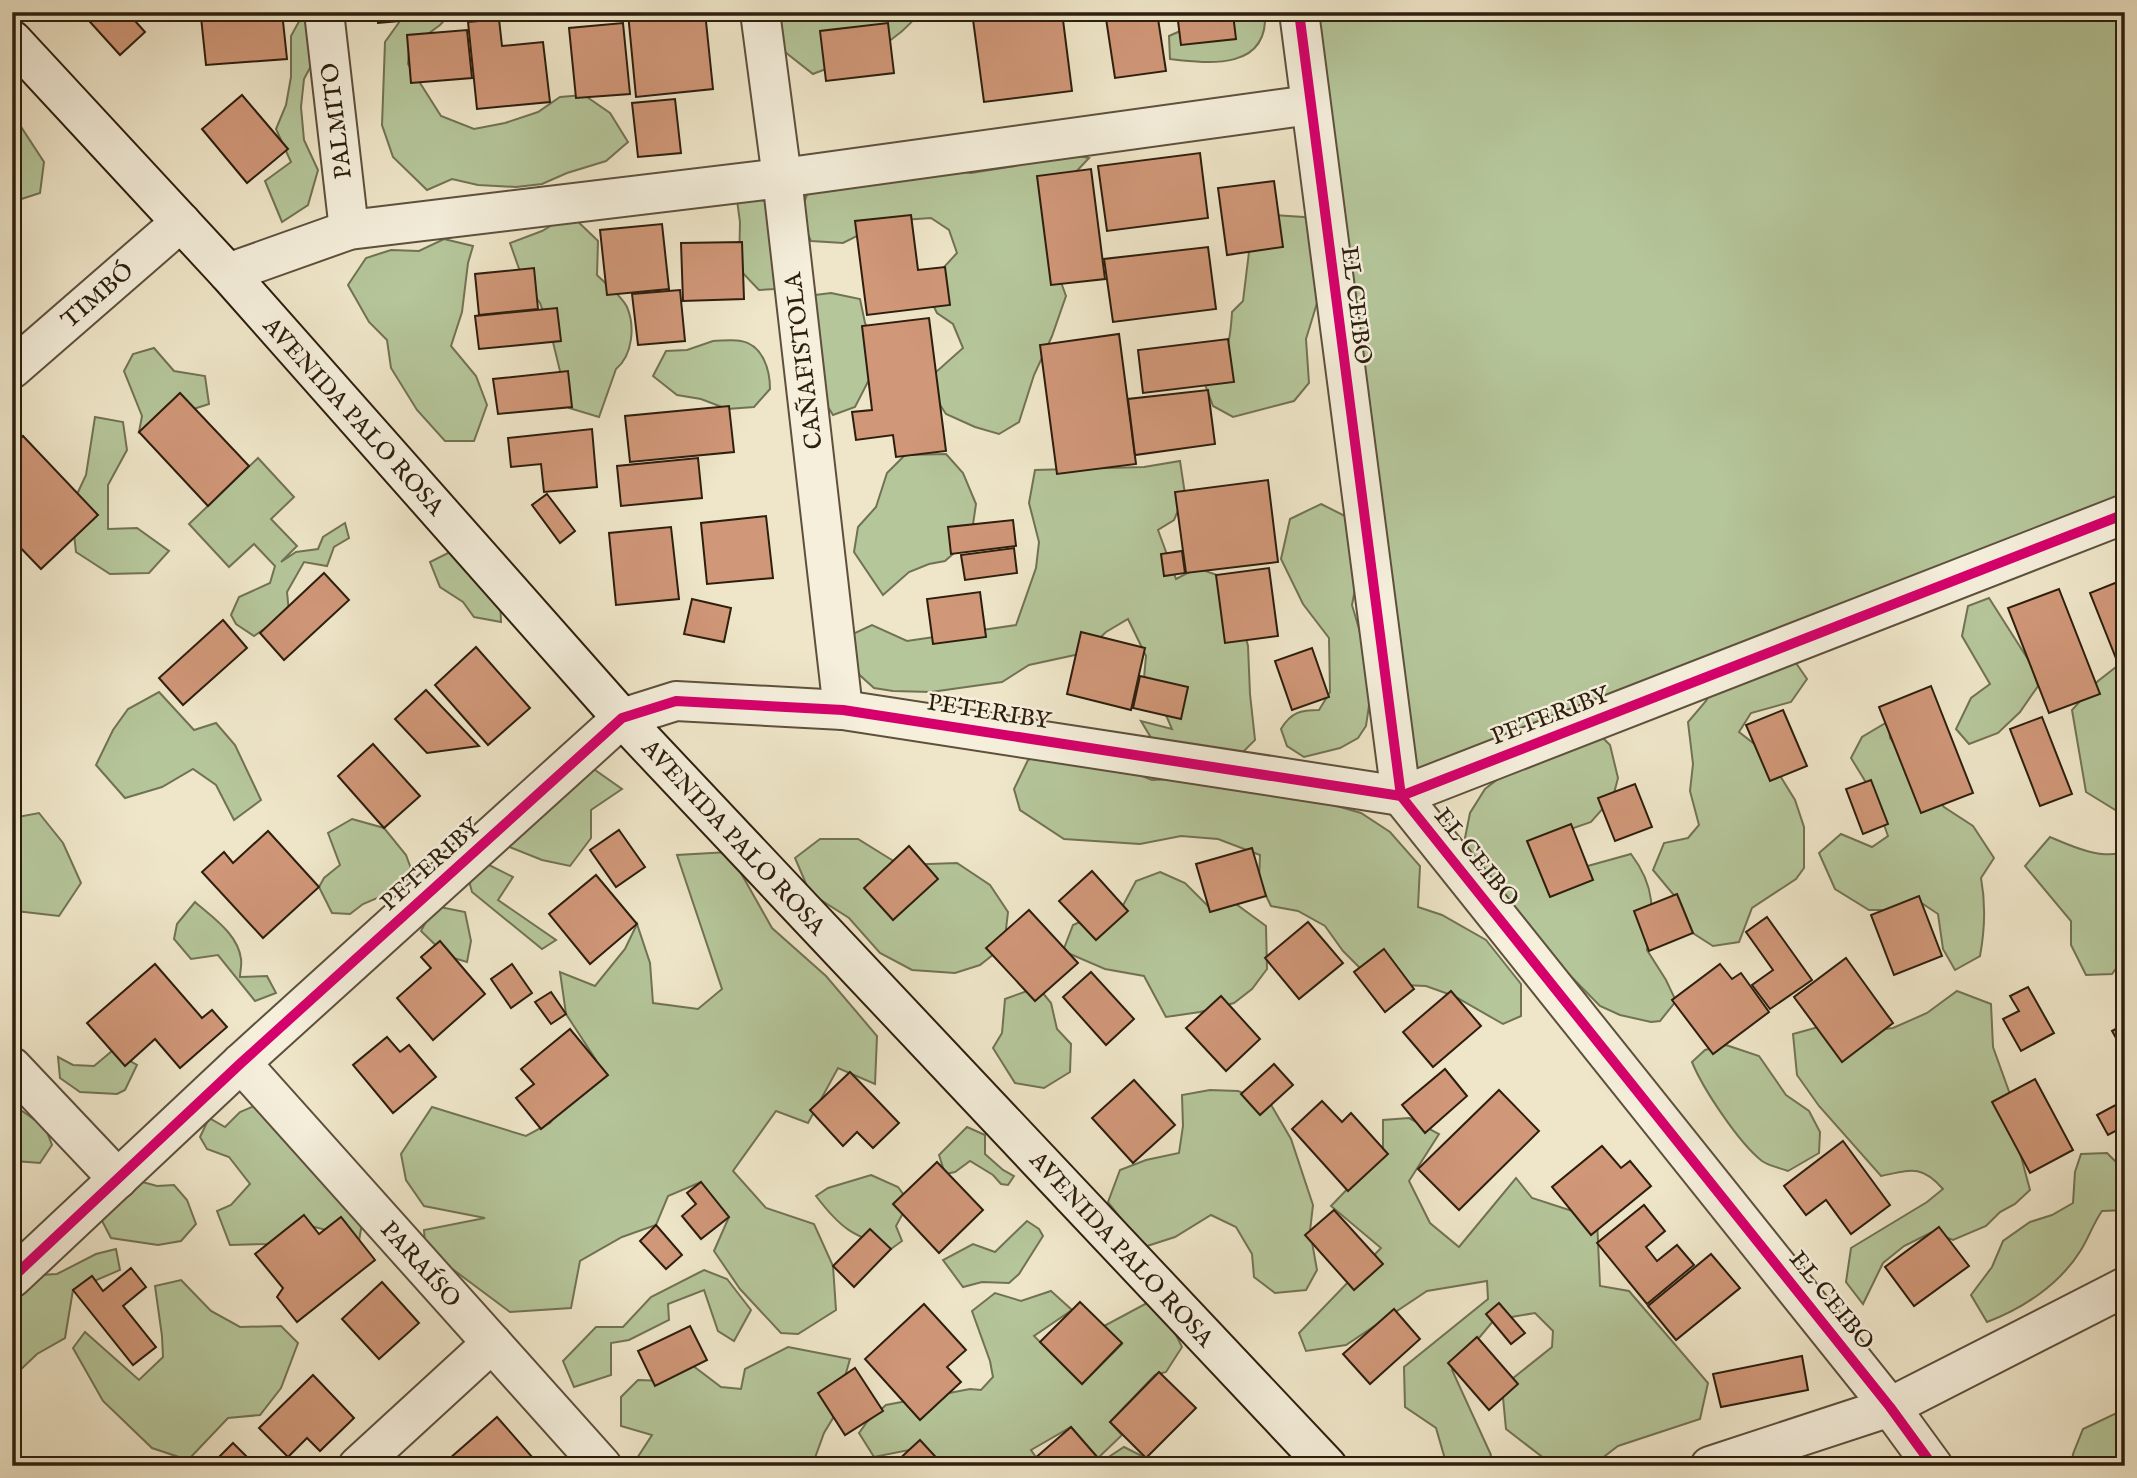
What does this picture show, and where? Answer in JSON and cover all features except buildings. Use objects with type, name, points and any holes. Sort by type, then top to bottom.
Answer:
[{"type":"street","name":"PALMITO","points":[[324,12],[349,230]]},
{"type":"street","name":"CAÑAFISTOLA","points":[[760,12],[782,178],[843,710]]},
{"type":"street","name":"EL CEIBO","points":[[1298,12],[1401,796],[1890,1406],[1933,1466]]},
{"type":"street","name":"AVENIDA PALO ROSA","points":[[12,40],[228,273],[622,718],[1326,1466]]},
{"type":"street","points":[[228,273],[349,230],[782,178],[1310,105]]},
{"type":"street","name":"TIMBÓ","points":[[12,369],[181,222]]},
{"type":"street","name":"PETERIBY","points":[[12,1278],[241,1063],[622,718],[676,701],[843,710],[1401,796],[2125,514]]},
{"type":"street","name":"PARAÍSO","points":[[241,1063],[602,1466]]},
{"type":"street","points":[[12,1067],[118,1179]]},
{"type":"street","points":[[1710,1466],[1890,1406],[2125,1287]]},
{"type":"street","points":[[358,1466],[492,1343]]},
{"type":"green space","points":[[452,12],[440,25],[409,48],[408,64],[441,116],[474,129],[505,123],[538,112],[560,97],[584,95],[610,113],[628,142],[606,161],[542,184],[516,187],[478,185],[452,179],[427,190],[393,157],[382,125],[385,42],[405,14]]},
{"type":"green space","points":[[761,12],[920,12],[909,25],[885,44],[813,74],[766,37]]},
{"type":"green space","points":[[1207,12],[1265,12],[1264,31],[1258,45],[1248,54],[1219,62],[1170,59],[1169,36],[1187,28],[1219,23]]},
{"type":"green space","points":[[1299,12],[2125,12],[2125,514],[1785,647],[1807,679],[1791,702],[1751,713],[1739,732],[1766,753],[1795,800],[1804,827],[1804,868],[1796,879],[1752,908],[1739,942],[1713,946],[1685,928],[1673,894],[1653,870],[1664,843],[1688,838],[1699,825],[1690,791],[1693,764],[1688,722],[1706,701],[1721,672],[1595,730],[1610,745],[1618,778],[1613,797],[1591,822],[1565,831],[1584,867],[1631,854],[1645,878],[1652,912],[1647,950],[1676,1001],[1660,1021],[1651,1022],[1620,1015],[1600,1006],[1544,949],[1475,871],[1465,838],[1470,813],[1485,789],[1534,751],[1401,796],[1333,288],[1317,303],[1306,339],[1309,383],[1294,401],[1233,417],[1213,406],[1203,379],[1223,356],[1229,342],[1232,312],[1243,301],[1252,227],[1273,215],[1304,217],[1325,226]]},
{"type":"green space","points":[[302,16],[319,29],[320,49],[304,79],[301,107],[304,140],[318,170],[308,205],[282,222],[265,181],[291,162],[276,129],[286,105],[291,77],[291,36]]},
{"type":"green space","points":[[14,116],[44,162],[40,193],[12,202]]},
{"type":"green space","points":[[1055,151],[1089,158],[1072,176],[1050,252],[1066,296],[1034,375],[1019,422],[999,434],[946,414],[929,388],[936,372],[963,348],[953,324],[937,313],[928,295],[934,278],[957,253],[949,230],[931,218],[902,220],[871,229],[843,243],[811,241],[804,224],[804,203],[814,179],[943,170],[971,173],[1015,166]]},
{"type":"green space","points":[[751,194],[777,208],[786,278],[775,289],[759,290],[739,269],[740,222],[737,200]]},
{"type":"green space","points":[[570,214],[598,241],[597,275],[618,294],[630,315],[632,331],[629,348],[616,369],[599,417],[569,408],[551,334],[540,303],[523,280],[510,243],[542,231]]},
{"type":"green space","points":[[444,239],[473,246],[468,263],[462,312],[451,346],[476,376],[487,405],[474,441],[445,441],[417,410],[391,368],[387,340],[369,322],[348,285],[366,258],[391,250],[419,251]]},
{"type":"green space","points":[[831,293],[860,299],[865,323],[874,343],[873,372],[855,407],[833,415],[797,357],[799,297]]},
{"type":"green space","points":[[713,341],[749,343],[764,359],[770,389],[754,407],[727,409],[701,399],[677,395],[653,376],[666,351],[687,350]]},
{"type":"green space","points":[[154,348],[174,371],[205,376],[209,404],[162,419],[139,432],[142,416],[124,371],[133,354]]},
{"type":"green space","points":[[95,417],[123,422],[127,450],[108,485],[108,529],[137,528],[169,551],[149,573],[110,574],[76,552],[71,507],[86,475]]},
{"type":"green space","points":[[946,454],[963,473],[976,504],[971,538],[945,561],[909,572],[883,595],[854,552],[858,527],[876,507],[887,473],[905,455]]},
{"type":"green space","points":[[258,458],[294,497],[271,519],[297,546],[281,562],[296,552],[318,549],[323,537],[345,523],[349,538],[334,547],[327,566],[304,562],[287,592],[289,612],[254,636],[236,624],[231,615],[239,597],[270,583],[275,566],[254,544],[229,567],[189,524]]},
{"type":"green space","points":[[1180,461],[1185,494],[1174,520],[1158,530],[1176,579],[1197,568],[1220,576],[1236,600],[1248,646],[1255,740],[1237,758],[1156,746],[1141,721],[1172,729],[1159,699],[1144,678],[1146,656],[1128,619],[1106,632],[1084,653],[1029,665],[1002,682],[931,692],[893,691],[874,688],[853,669],[838,641],[872,625],[907,641],[1016,625],[1036,568],[1039,542],[1029,503],[1035,470],[1144,467]]},
{"type":"green space","points":[[1321,504],[1347,517],[1360,563],[1352,605],[1367,656],[1370,699],[1366,726],[1358,738],[1340,748],[1304,757],[1287,746],[1281,729],[1297,713],[1319,710],[1330,692],[1329,638],[1303,604],[1281,559],[1290,519]]},
{"type":"green space","points":[[458,548],[500,598],[501,622],[474,617],[463,602],[440,587],[430,562]]},
{"type":"green space","points":[[1989,598],[2031,664],[2038,686],[2020,712],[1998,733],[1969,744],[1956,729],[1971,698],[1990,684],[1962,636],[1968,606]]},
{"type":"green space","points":[[2125,660],[2125,816],[2086,792],[2072,710],[2098,681]]},
{"type":"green space","points":[[159,692],[194,730],[216,723],[235,745],[261,800],[234,820],[216,785],[193,769],[162,787],[125,798],[96,765],[113,730],[128,709]]},
{"type":"green space","points":[[1889,721],[1890,738],[1916,774],[1944,807],[1973,826],[1994,858],[1981,878],[1984,917],[1980,956],[1955,970],[1943,949],[1938,914],[1923,904],[1897,910],[1869,910],[1835,889],[1819,853],[1841,834],[1872,847],[1888,836],[1873,794],[1851,758],[1862,737]]},
{"type":"green space","points":[[1062,744],[1152,780],[1233,776],[1361,813],[1390,832],[1420,866],[1418,907],[1442,915],[1486,940],[1521,984],[1521,1016],[1503,1024],[1454,996],[1426,986],[1371,979],[1343,951],[1325,926],[1298,911],[1271,906],[1259,881],[1260,855],[1218,839],[1181,836],[1140,844],[1064,839],[1020,810],[1014,789],[1028,760]]},
{"type":"green space","points":[[578,758],[622,789],[591,810],[591,838],[570,866],[542,860],[507,846]]},
{"type":"green space","points":[[39,813],[63,843],[81,883],[59,916],[16,911],[12,908],[12,818]]},
{"type":"green space","points":[[352,819],[384,828],[406,855],[413,874],[396,890],[363,904],[350,914],[332,913],[319,887],[324,878],[340,865],[328,833]]},
{"type":"green space","points":[[2050,837],[2096,853],[2125,852],[2125,956],[2112,974],[2086,975],[2071,945],[2071,921],[2025,866]]},
{"type":"green space","points":[[820,839],[858,839],[900,865],[957,863],[990,885],[1008,912],[1004,946],[980,965],[955,973],[912,970],[880,953],[849,918],[810,893],[795,858]]},
{"type":"green space","points":[[729,852],[772,928],[826,976],[877,1036],[875,1084],[838,1068],[808,1123],[776,1111],[733,1171],[766,1208],[814,1224],[833,1266],[836,1310],[798,1334],[781,1333],[740,1289],[714,1251],[729,1217],[701,1182],[668,1196],[656,1225],[622,1237],[580,1261],[571,1308],[510,1312],[451,1268],[427,1271],[424,1230],[485,1218],[424,1206],[406,1180],[401,1154],[432,1107],[526,1136],[550,1123],[596,1060],[566,1014],[560,972],[595,986],[625,949],[637,924],[650,963],[653,1003],[698,1009],[722,989],[677,855]]},
{"type":"green space","points":[[487,864],[513,877],[498,900],[556,940],[542,949],[472,892],[468,877]]},
{"type":"green space","points":[[1160,872],[1185,883],[1211,909],[1229,899],[1266,926],[1267,969],[1252,989],[1234,1003],[1166,1017],[1144,976],[1105,969],[1063,951],[1073,925],[1089,918],[1120,911],[1136,881]]},
{"type":"green space","points":[[195,902],[230,934],[235,942],[241,959],[240,977],[267,976],[276,993],[255,1001],[218,955],[191,959],[174,939],[177,924]]},
{"type":"green space","points":[[440,907],[465,912],[471,941],[467,962],[447,956],[421,931],[429,916]]},
{"type":"green space","points":[[1038,987],[1051,1003],[1057,1029],[1071,1044],[1070,1072],[1044,1088],[1015,1083],[993,1048],[1002,1033],[1005,999]]},
{"type":"green space","points":[[1957,991],[1991,1004],[1993,1047],[2011,1097],[2019,1149],[2030,1190],[1986,1226],[1953,1240],[1932,1232],[1904,1246],[1883,1263],[1863,1304],[1846,1282],[1851,1248],[1927,1202],[1943,1189],[1921,1172],[1881,1176],[1819,1106],[1797,1075],[1793,1034],[1822,1026],[1851,1033],[1893,1028],[1927,1013]]},
{"type":"green space","points":[[1726,1045],[1759,1056],[1786,1095],[1809,1111],[1820,1132],[1819,1153],[1788,1171],[1762,1161],[1743,1142],[1713,1100],[1692,1062],[1705,1050]]},
{"type":"green space","points":[[112,1051],[137,1065],[125,1090],[117,1094],[80,1092],[60,1078],[58,1057],[73,1065],[94,1066]]},
{"type":"green space","points":[[1210,1090],[1238,1091],[1270,1103],[1291,1139],[1313,1205],[1310,1231],[1317,1270],[1306,1290],[1275,1293],[1254,1277],[1252,1254],[1236,1227],[1211,1215],[1175,1237],[1144,1247],[1108,1202],[1120,1170],[1146,1160],[1179,1153],[1183,1126],[1182,1095]]},
{"type":"green space","points":[[259,1104],[362,1223],[358,1247],[338,1233],[303,1224],[267,1244],[230,1245],[217,1211],[231,1205],[250,1184],[229,1157],[207,1149],[200,1137],[209,1118],[225,1127],[240,1112]]},
{"type":"green space","points":[[15,1106],[45,1127],[52,1145],[40,1163],[15,1161],[12,1156],[12,1110]]},
{"type":"green space","points":[[1409,1118],[1439,1134],[1409,1181],[1430,1223],[1459,1247],[1516,1178],[1532,1198],[1597,1219],[1600,1286],[1629,1291],[1708,1383],[1700,1419],[1618,1446],[1592,1466],[1554,1466],[1506,1429],[1502,1387],[1552,1347],[1553,1331],[1535,1313],[1494,1320],[1452,1370],[1491,1455],[1484,1466],[1447,1466],[1436,1428],[1405,1407],[1404,1367],[1488,1299],[1487,1281],[1427,1291],[1346,1345],[1306,1351],[1299,1333],[1381,1248],[1331,1206],[1383,1152],[1383,1120]]},
{"type":"green space","points":[[967,1127],[985,1135],[985,1154],[1014,1176],[1008,1185],[1001,1184],[993,1175],[970,1161],[955,1172],[945,1174],[939,1155]]},
{"type":"green space","points":[[2107,1153],[2125,1171],[2125,1210],[2102,1211],[2081,1250],[2063,1274],[2040,1294],[1987,1322],[1971,1295],[1992,1267],[2003,1241],[2030,1222],[2052,1215],[2073,1203],[2075,1172],[2081,1154]]},
{"type":"green space","points":[[871,1175],[898,1187],[909,1202],[896,1226],[902,1241],[891,1249],[848,1230],[816,1196],[828,1188]]},
{"type":"green space","points":[[139,1181],[157,1186],[174,1185],[187,1200],[196,1224],[181,1241],[158,1245],[111,1238],[101,1219]]},
{"type":"green space","points":[[1027,1221],[1039,1229],[1043,1236],[1019,1274],[1009,1283],[982,1282],[963,1287],[943,1260],[973,1244],[995,1252]]},
{"type":"green space","points":[[116,1249],[120,1270],[73,1290],[65,1338],[37,1354],[16,1374],[12,1374],[12,1293],[39,1275],[57,1274],[96,1254]]},
{"type":"green space","points":[[704,1270],[727,1279],[751,1310],[734,1341],[718,1331],[704,1290],[668,1304],[669,1320],[629,1340],[611,1343],[611,1375],[574,1387],[563,1361],[596,1327],[623,1327],[651,1297]]},
{"type":"green space","points":[[181,1280],[211,1311],[240,1327],[281,1326],[298,1343],[281,1388],[260,1415],[228,1418],[188,1460],[152,1448],[103,1401],[73,1348],[85,1332],[139,1380],[163,1357],[155,1286]]},
{"type":"green space","points":[[1051,1291],[1072,1310],[1034,1336],[1082,1384],[1122,1344],[1104,1326],[1147,1303],[1171,1325],[1182,1347],[1166,1372],[1155,1375],[1110,1422],[1122,1435],[1098,1458],[1071,1427],[1031,1450],[1042,1466],[944,1466],[909,1450],[874,1457],[859,1433],[886,1405],[970,1389],[981,1390],[993,1377],[972,1311],[995,1293],[1021,1301]]},
{"type":"green space","points":[[788,1347],[850,1359],[833,1418],[824,1433],[812,1466],[632,1466],[652,1435],[621,1426],[621,1397],[638,1380],[665,1381],[688,1362],[721,1387],[741,1389],[745,1369]]},
{"type":"green space","points":[[2125,1409],[2125,1466],[2072,1466],[2073,1454],[2083,1429]]},
{"type":"green space","points":[[1124,1447],[1146,1458],[1153,1466],[1095,1466]]},
{"type":"cycle path","points":[[1299,12],[1401,796],[1890,1407],[1933,1466]]},
{"type":"cycle path","points":[[12,1278],[241,1063],[622,718],[676,701],[843,710],[1401,796],[2125,514]]}]
